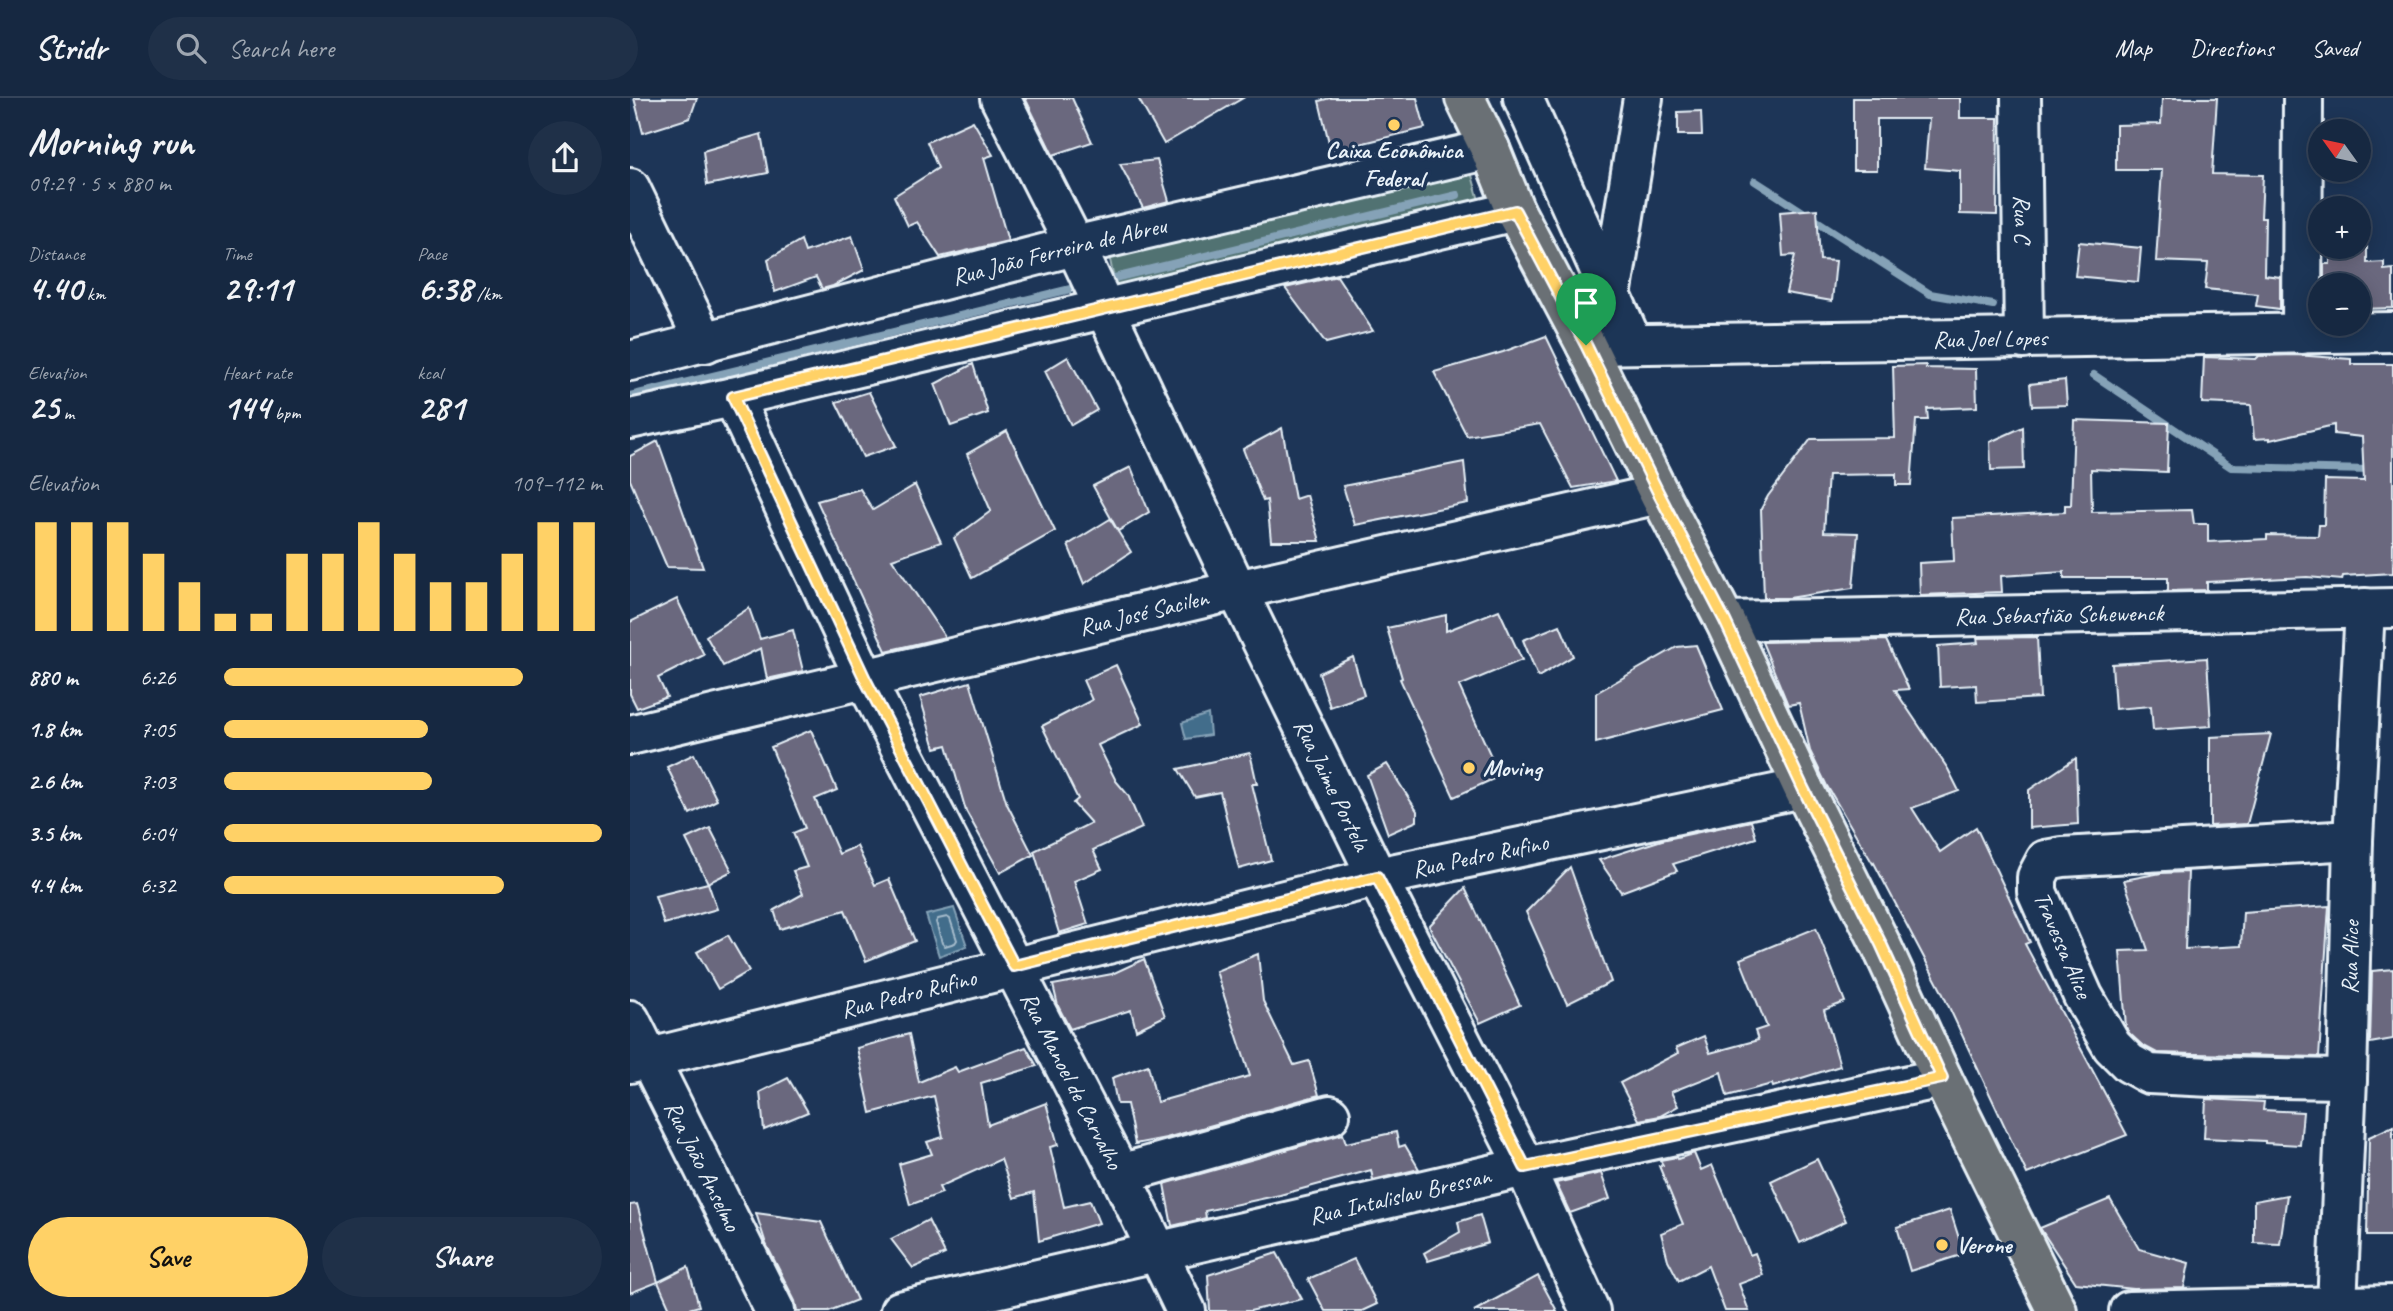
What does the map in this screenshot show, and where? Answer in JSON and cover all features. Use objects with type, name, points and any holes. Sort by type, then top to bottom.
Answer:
[{"type":"main road","points":[[1471,99],[1515,211],[1586,345],[1725,621],[1803,788],[1881,944],[1942,1078],[2057,1311]]},
{"type":"street","name":"Rua Jaime Portela","points":[[1000,98],[1077,252],[1377,877],[1525,1167],[1590,1311]]},
{"type":"street","points":[[1522,98],[1633,344]]},
{"type":"street","points":[[1611,296],[1643,98]]},
{"type":"street","name":"Rua C","points":[[2021,98],[2024,339]]},
{"type":"street","points":[[2302,334],[2303,98]]},
{"type":"street","name":"Rua João Ferreira de Abreu","points":[[630,361],[1490,149]]},
{"type":"street","points":[[630,188],[705,343]]},
{"type":"street","points":[[630,419],[733,397],[1100,302],[1515,211]]},
{"type":"street","name":"Rua Joel Lopes","points":[[1586,345],[2393,332]]},
{"type":"street","name":"Rua Manoel de Carvalho","points":[[733,397],[865,679],[1120,1174],[1186,1311]]},
{"type":"street","name":"Rua José Sacilen","points":[[630,734],[1237,590],[1659,494]]},
{"type":"street","name":"Rua Sebastião Schewenck","points":[[1725,621],[2379,608]]},
{"type":"street","name":"Rua Alice","points":[[2337,1305],[2347,1079],[2353,840],[2379,608]]},
{"type":"street","name":"Rua Pedro Rufino","points":[[640,1061],[1377,877],[1803,788]]},
{"type":"street","name":"Travessa Alice","points":[[2347,1079],[2149,1074],[2129,1063],[2112,1046],[2083,996],[2037,892],[2037,877],[2046,860],[2063,857],[2353,840]]},
{"type":"street","name":"Rua João Anselmo","points":[[630,1020],[640,1061],[775,1311]]},
{"type":"street","name":"Rua Intalislau Bressan","points":[[900,1311],[1525,1167],[1942,1078]]},
{"type":"street","points":[[1120,1174],[1331,1115]]},
{"type":"street","points":[[2129,1311],[2393,1305]]},
{"type":"green space","points":[[1470,168],[1480,204],[1117,294],[1108,250]]},
{"type":"water","points":[[1208,714],[1210,735],[1186,739],[1182,723]]},
{"type":"water","points":[[954,908],[967,946],[939,956],[926,915]]},
{"type":"building","points":[[634,98],[697,98],[690,118],[643,133]]},
{"type":"building","points":[[1025,98],[1072,98],[1092,142],[1053,155]]},
{"type":"building","points":[[1138,98],[1243,98],[1164,144]]},
{"type":"building","points":[[1330,98],[1417,98],[1425,128],[1331,151],[1319,101]]},
{"type":"building","points":[[1853,98],[1960,98],[1960,118],[1998,118],[1997,215],[1960,214],[1960,171],[1925,168],[1929,119],[1877,119],[1877,170],[1853,170]]},
{"type":"building","points":[[2162,98],[2217,98],[2212,174],[2263,175],[2261,218],[2265,218],[2264,275],[2280,277],[2280,309],[2256,306],[2258,294],[2205,289],[2208,263],[2156,261],[2162,170],[2116,170],[2116,125],[2161,124]]},
{"type":"building","points":[[1701,111],[1702,135],[1678,135],[1678,112]]},
{"type":"building","points":[[973,121],[993,155],[984,158],[1008,241],[940,257],[917,222],[908,226],[894,196],[938,168],[927,142]]},
{"type":"building","points":[[761,134],[768,173],[707,185],[703,151]]},
{"type":"building","points":[[1157,160],[1169,201],[1143,208],[1120,164]]},
{"type":"building","points":[[1817,209],[1820,260],[1836,261],[1832,301],[1786,293],[1795,255],[1783,256],[1780,212]]},
{"type":"building","points":[[852,236],[864,270],[822,289],[816,277],[775,292],[768,259],[801,240],[805,252]]},
{"type":"building","points":[[2079,242],[2141,248],[2138,282],[2075,276]]},
{"type":"building","points":[[2330,259],[2384,262],[2384,270],[2393,269],[2393,308],[2371,309],[2371,273],[2324,273],[2324,264],[2330,264]]},
{"type":"building","points":[[1337,276],[1373,331],[1326,343],[1285,288]]},
{"type":"building","points":[[1546,336],[1616,481],[1573,488],[1540,424],[1467,436],[1434,372]]},
{"type":"building","points":[[2295,355],[2351,359],[2351,364],[2393,364],[2393,573],[2343,576],[2342,580],[2307,577],[2207,582],[2207,590],[2168,591],[2168,578],[2064,578],[2064,572],[2001,576],[2002,592],[1920,595],[1919,563],[1954,561],[1952,518],[2065,512],[2065,505],[2071,505],[2074,420],[2169,423],[2167,472],[2091,469],[2092,512],[2192,510],[2194,524],[2208,524],[2208,542],[2267,539],[2267,535],[2318,536],[2319,525],[2324,525],[2325,480],[2364,481],[2362,437],[2334,434],[2334,425],[2270,440],[2254,439],[2251,405],[2202,403],[2204,357],[2256,359],[2259,356]]},
{"type":"building","points":[[1068,357],[1097,410],[1071,425],[1045,371]]},
{"type":"building","points":[[973,364],[988,413],[951,426],[935,384]]},
{"type":"building","points":[[1926,365],[1926,368],[1976,369],[1977,407],[1927,409],[1928,420],[1916,420],[1911,485],[1896,485],[1896,474],[1828,475],[1824,532],[1858,533],[1853,588],[1789,598],[1764,598],[1761,509],[1768,496],[1811,439],[1895,438],[1893,366]]},
{"type":"building","points":[[2065,380],[2067,405],[2032,406],[2030,384]]},
{"type":"building","points":[[869,392],[896,446],[863,457],[836,402]]},
{"type":"building","points":[[2023,427],[2024,469],[1991,470],[1990,442]]},
{"type":"building","points":[[1282,428],[1295,499],[1307,495],[1320,541],[1271,541],[1267,500],[1263,501],[1243,449]]},
{"type":"building","points":[[1007,431],[1055,531],[972,578],[954,538],[991,511],[967,454]]},
{"type":"building","points":[[658,441],[703,568],[667,567],[630,480],[630,456]]},
{"type":"building","points":[[1464,462],[1468,503],[1355,525],[1343,486]]},
{"type":"building","points":[[1131,467],[1149,512],[1118,531],[1093,486]]},
{"type":"building","points":[[915,485],[941,542],[892,559],[945,637],[886,651],[817,501],[860,489],[873,510]]},
{"type":"building","points":[[1110,519],[1131,552],[1084,584],[1068,545]]},
{"type":"building","points":[[677,599],[704,655],[658,678],[667,697],[637,708],[630,694],[630,622]]},
{"type":"building","points":[[749,608],[760,639],[793,630],[803,671],[767,679],[761,648],[723,666],[706,636]]},
{"type":"building","points":[[1499,610],[1522,660],[1459,686],[1500,776],[1454,797],[1400,679],[1402,678],[1387,628],[1446,615],[1446,631]]},
{"type":"building","points":[[1560,625],[1573,656],[1538,677],[1523,640]]},
{"type":"building","points":[[2037,637],[2040,698],[1977,702],[1976,685],[1940,687],[1938,646],[1978,643],[1977,638]]},
{"type":"building","points":[[1886,640],[1909,689],[1895,690],[1948,769],[1959,791],[1912,808],[1940,852],[1976,827],[2030,942],[2025,944],[2127,1135],[2027,1174],[1941,990],[1874,863],[1827,786],[1810,751],[1799,703],[1788,705],[1762,642]]},
{"type":"building","points":[[1696,645],[1723,710],[1596,743],[1596,693],[1677,647]]},
{"type":"building","points":[[1353,657],[1364,695],[1330,707],[1319,673]]},
{"type":"building","points":[[2207,658],[2211,726],[2153,730],[2151,706],[2115,709],[2112,664]]},
{"type":"building","points":[[1116,665],[1143,724],[1098,745],[1116,781],[1128,795],[1142,828],[1093,850],[1102,869],[1074,881],[1088,924],[1059,933],[1034,851],[1091,823],[1073,803],[1078,799],[1042,726],[1092,700],[1083,680]]},
{"type":"building","points":[[970,682],[1007,804],[1033,855],[1000,873],[966,811],[947,745],[935,748],[920,697]]},
{"type":"building","points":[[811,730],[837,790],[815,799],[839,854],[857,846],[875,885],[889,879],[915,941],[866,961],[845,910],[780,929],[774,910],[803,894],[793,871],[807,867],[793,833],[805,828],[771,747]]},
{"type":"building","points":[[2271,734],[2247,824],[2210,826],[2210,737]]},
{"type":"building","points":[[1250,753],[1257,784],[1252,784],[1271,860],[1239,869],[1220,792],[1195,797],[1178,769]]},
{"type":"building","points":[[694,754],[717,800],[690,814],[667,767]]},
{"type":"building","points":[[2076,758],[2078,824],[2029,828],[2029,790]]},
{"type":"building","points":[[1387,764],[1417,811],[1417,821],[1388,834],[1367,775]]},
{"type":"building","points":[[1751,821],[1756,838],[1673,864],[1677,871],[1621,892],[1599,860],[1662,840]]},
{"type":"building","points":[[710,828],[732,871],[708,883],[686,839]]},
{"type":"building","points":[[1570,867],[1611,982],[1567,1004],[1526,912]]},
{"type":"building","points":[[2188,872],[2185,949],[2241,946],[2243,912],[2329,906],[2319,1057],[2157,1053],[2142,1045],[2129,1033],[2126,1027],[2120,951],[2148,950],[2124,880],[2161,873]]},
{"type":"building","points":[[708,883],[717,909],[664,924],[655,896]]},
{"type":"building","points":[[1465,888],[1520,1005],[1480,1023],[1429,926]]},
{"type":"building","points":[[1816,928],[1845,1002],[1824,1010],[1840,1066],[1773,1087],[1772,1084],[1727,1096],[1721,1072],[1671,1092],[1678,1106],[1660,1116],[1639,1120],[1620,1083],[1678,1053],[1676,1048],[1704,1036],[1710,1053],[1758,1040],[1755,1031],[1767,1027],[1740,959]]},
{"type":"building","points":[[728,935],[749,971],[718,989],[697,952]]},
{"type":"building","points":[[1258,954],[1263,1001],[1294,1065],[1309,1061],[1319,1095],[1166,1138],[1135,1144],[1127,1104],[1117,1104],[1112,1078],[1148,1065],[1157,1102],[1250,1076],[1216,971]]},
{"type":"building","points":[[1144,959],[1165,1016],[1136,1030],[1131,1010],[1070,1029],[1058,1006],[1053,985],[1112,974]]},
{"type":"building","points":[[2393,969],[2393,1039],[2370,1043],[2372,971]]},
{"type":"building","points":[[909,1034],[919,1082],[955,1067],[958,1072],[1026,1047],[1037,1066],[981,1083],[988,1125],[1046,1103],[1058,1145],[1050,1147],[1064,1207],[1090,1201],[1099,1223],[1039,1241],[1034,1192],[1014,1198],[1001,1159],[939,1187],[942,1193],[910,1205],[899,1164],[932,1154],[927,1142],[943,1137],[934,1096],[871,1113],[857,1048]]},
{"type":"building","points":[[788,1078],[808,1112],[764,1130],[760,1092]]},
{"type":"building","points":[[2206,1099],[2264,1102],[2263,1110],[2303,1112],[2300,1145],[2204,1138]]},
{"type":"building","points":[[2393,1126],[2393,1236],[2367,1236],[2369,1137]]},
{"type":"building","points":[[1396,1132],[1399,1147],[1405,1145],[1419,1169],[1373,1180],[1371,1170],[1280,1195],[1205,1211],[1206,1218],[1172,1226],[1164,1184],[1343,1134],[1346,1143]]},
{"type":"building","points":[[1694,1153],[1701,1170],[1712,1165],[1750,1255],[1755,1253],[1763,1275],[1739,1284],[1749,1311],[1725,1311],[1708,1266],[1679,1281],[1668,1260],[1661,1233],[1683,1224],[1659,1166],[1663,1165],[1660,1160],[1678,1159]]},
{"type":"building","points":[[1817,1159],[1846,1221],[1800,1243],[1771,1181]]},
{"type":"building","points":[[1601,1173],[1610,1199],[1570,1213],[1556,1183]]},
{"type":"building","points":[[2287,1195],[2280,1244],[2254,1243],[2254,1201]]},
{"type":"building","points":[[2110,1199],[2139,1249],[2189,1263],[2184,1288],[2134,1289],[2076,1283],[2040,1228]]},
{"type":"building","points":[[637,1204],[658,1282],[630,1293],[630,1205]]},
{"type":"building","points":[[1950,1210],[1964,1254],[1910,1271],[1897,1227]]},
{"type":"building","points":[[756,1213],[821,1222],[857,1300],[829,1311],[797,1311],[795,1301],[766,1244]]},
{"type":"building","points":[[1480,1215],[1488,1243],[1428,1261],[1424,1253],[1460,1232],[1458,1222]]},
{"type":"building","points":[[928,1220],[945,1254],[913,1268],[891,1239]]},
{"type":"building","points":[[1277,1253],[1302,1299],[1250,1311],[1210,1311],[1208,1275]]},
{"type":"building","points":[[1354,1259],[1377,1304],[1362,1311],[1325,1311],[1308,1279]]},
{"type":"building","points":[[688,1267],[699,1306],[671,1311],[658,1282]]},
{"type":"building","points":[[1538,1276],[1557,1311],[1474,1311]]},
{"type":"waterway","points":[[1755,181],[1930,294],[1993,305]]},
{"type":"waterway","points":[[1102,281],[1457,195]]},
{"type":"waterway","points":[[630,396],[1083,286]]},
{"type":"waterway","points":[[2094,375],[2231,467],[2371,470]]},
{"type":"place","name":"Caixa Econômica Federal","points":[[1394,125]]},
{"type":"place","name":"Moving","points":[[1469,768]]},
{"type":"place","name":"Verone","points":[[1942,1245]]},
{"type":"route","points":[[1515,211],[1586,345],[1725,621],[1803,788],[1881,944],[1942,1078],[1525,1167],[1377,877],[1014,966],[865,679],[733,397],[1515,211]]}]
